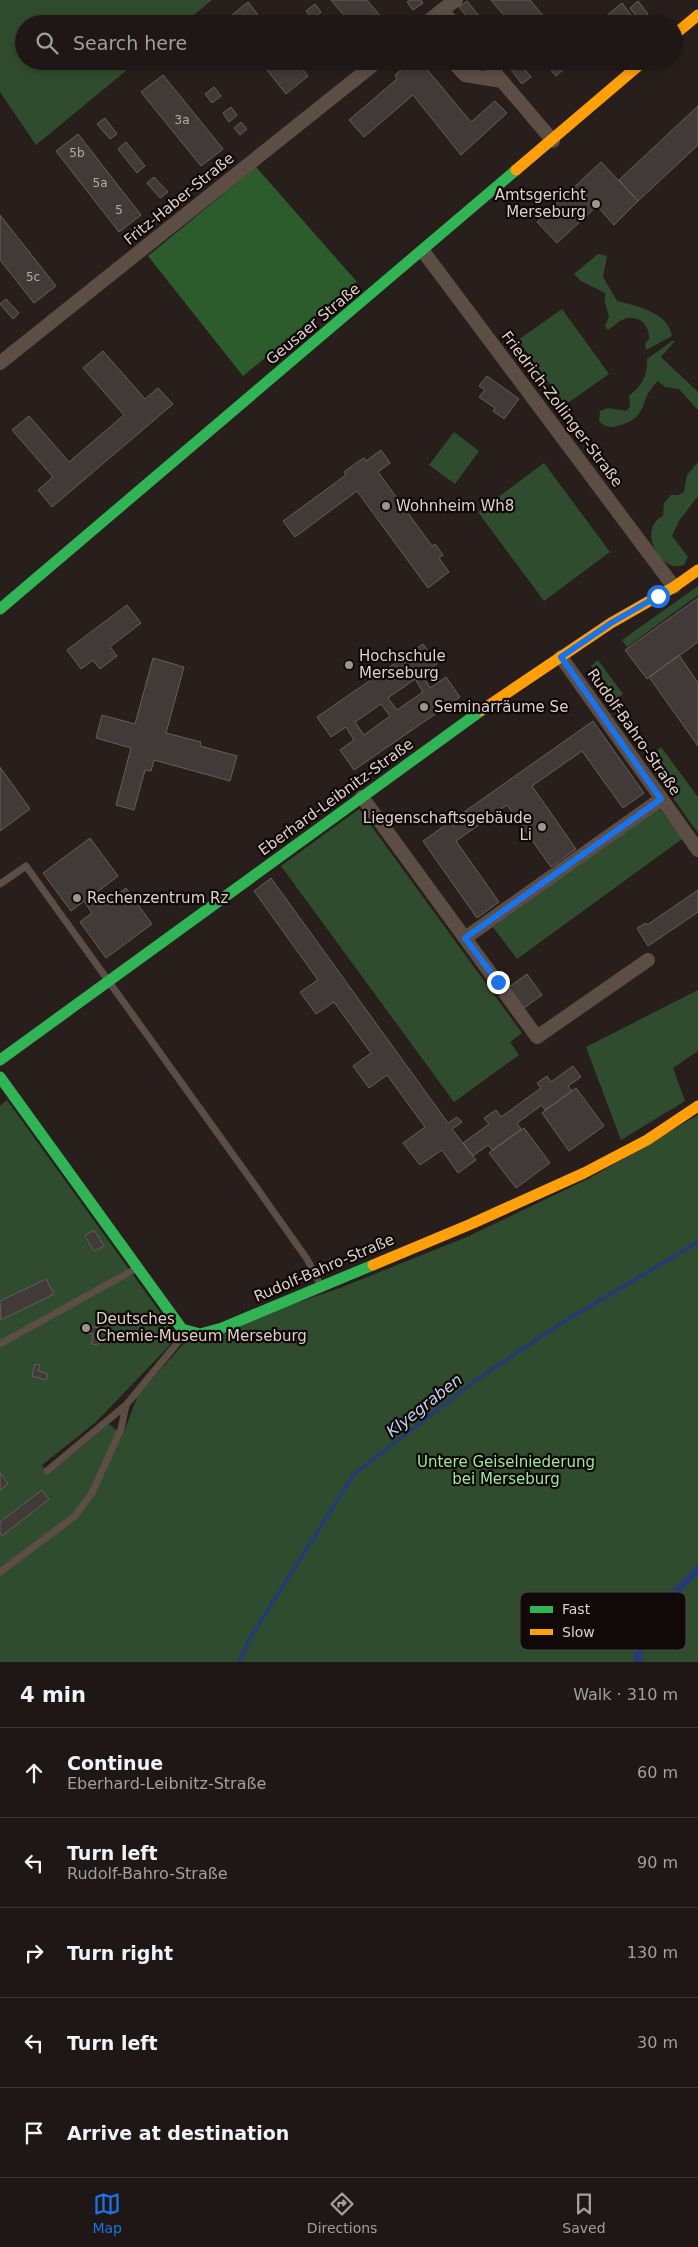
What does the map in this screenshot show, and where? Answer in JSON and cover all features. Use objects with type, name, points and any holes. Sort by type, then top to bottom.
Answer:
[{"type":"street","points":[[436,15],[456,0]]},
{"type":"street","points":[[442,10],[446,15]]},
{"type":"street","points":[[683,28],[698,15]]},
{"type":"street","name":"Fritz-Haber-Straße","points":[[0,363],[367,70]]},
{"type":"street","points":[[460,70],[465,75],[502,81]]},
{"type":"street","points":[[493,70],[553,141]]},
{"type":"street","name":"Geusaer Straße","points":[[0,609],[553,141],[634,70]]},
{"type":"street","name":"Friedrich-Zollinger-Straße","points":[[423,251],[674,587]]},
{"type":"street","name":"Eberhard-Leibnitz-Straße","points":[[0,1060],[456,728],[611,623],[674,587],[698,570]]},
{"type":"street","name":"Rudolf-Bahro-Straße","points":[[561,657],[698,850]]},
{"type":"street","points":[[362,796],[537,1037],[648,960]]},
{"type":"street","points":[[465,938],[661,799]]},
{"type":"street","points":[[0,1076],[182,1329]]},
{"type":"street","name":"Rudolf-Bahro-Straße","points":[[182,1329],[200,1334],[222,1328],[471,1224],[584,1174],[647,1140],[698,1106]]},
{"type":"lane","points":[[0,884],[26,866],[296,1244],[321,1287]]},
{"type":"lane","points":[[0,1344],[138,1268]]},
{"type":"lane","points":[[47,1471],[126,1404],[179,1341],[182,1329]]},
{"type":"lane","points":[[0,1572],[75,1516],[92,1493],[121,1429],[126,1404]]},
{"type":"green space","points":[[0,0],[212,0],[194,15],[15,15],[15,70],[127,70],[36,145],[0,92]]},
{"type":"green space","points":[[256,167],[357,282],[243,376],[148,256]]},
{"type":"green space","points":[[598,254],[607,256],[603,277],[617,301],[642,308],[658,316],[665,321],[672,336],[646,350],[645,344],[649,339],[649,334],[642,321],[628,318],[618,322],[608,330],[605,326],[609,317],[605,303],[605,293],[581,281],[574,274]]},
{"type":"green space","points":[[562,309],[609,374],[565,405],[518,340]]},
{"type":"green space","points":[[672,341],[675,341],[661,357],[698,392],[698,410],[679,389],[665,387],[658,381],[635,418],[628,423],[614,427],[603,425],[599,421],[600,411],[608,408],[626,411],[630,407],[629,396],[643,380],[647,359]]},
{"type":"green space","points":[[454,432],[479,451],[455,484],[429,465]]},
{"type":"green space","points":[[698,462],[698,496],[679,521],[672,536],[688,557],[684,565],[675,566],[667,563],[660,557],[654,548],[652,530],[655,522],[663,516],[664,503],[671,495],[678,495],[684,492],[687,475]]},
{"type":"green space","points":[[544,463],[610,552],[544,601],[478,512]]},
{"type":"green space","points":[[698,586],[698,595],[627,647],[622,640]]},
{"type":"green space","points":[[598,660],[623,694],[616,699],[591,666]]},
{"type":"green space","points":[[661,747],[698,797],[698,833],[645,759]]},
{"type":"green space","points":[[658,807],[682,839],[517,959],[493,927]]},
{"type":"green space","points":[[359,809],[522,1033],[510,1042],[519,1055],[454,1102],[281,866]]},
{"type":"green space","points":[[698,990],[698,1051],[673,1068],[685,1101],[621,1140],[586,1047]]},
{"type":"green space","name":"Untere Geiselniederung bei Merseburg","points":[[7,1100],[175,1333],[168,1347],[96,1422],[42,1465],[49,1474],[109,1424],[116,1430],[124,1432],[138,1395],[187,1340],[340,1288],[469,1236],[590,1178],[698,1115],[698,1662],[0,1662],[0,1106]]},
{"type":"water","points":[[698,1564],[698,1575],[681,1592],[670,1592]]},
{"type":"water","points":[[634,1650],[643,1650],[643,1662],[634,1662]]},
{"type":"building","points":[[331,0],[367,0],[380,15],[344,15]]},
{"type":"building","points":[[410,0],[421,0],[423,3],[413,10],[407,2]]},
{"type":"building","points":[[491,0],[530,0],[542,15],[504,15]]},
{"type":"building","points":[[467,1],[478,15],[466,15],[459,7]]},
{"type":"building","points":[[638,1],[648,14],[635,15],[630,8]]},
{"type":"building","points":[[248,2],[258,15],[232,15]]},
{"type":"building","points":[[622,3],[631,15],[607,15]]},
{"type":"building","points":[[315,4],[321,12],[317,15],[309,15],[306,11]]},
{"type":"building","points":[[267,70],[303,70],[308,76],[286,94]]},
{"type":"building","points":[[401,70],[428,70],[471,122],[495,101],[507,113],[461,155],[413,95],[364,137],[349,120],[397,79],[395,75]]},
{"type":"building","points":[[511,70],[525,70],[531,77],[522,84]]},
{"type":"building","points":[[551,70],[563,70],[556,76]]},
{"type":"building","points":[[163,75],[223,149],[201,166],[141,92]]},
{"type":"building","points":[[214,87],[221,96],[212,103],[205,94]]},
{"type":"building","points":[[698,106],[698,145],[638,201],[619,180]]},
{"type":"building","points":[[231,107],[237,115],[229,122],[223,113]]},
{"type":"building","points":[[105,118],[117,134],[110,139],[97,124]]},
{"type":"building","points":[[241,122],[247,129],[240,135],[234,128]]},
{"type":"building","points":[[78,134],[141,215],[119,232],[56,151]]},
{"type":"building","points":[[126,142],[145,166],[137,173],[118,149]]},
{"type":"building","name":"Amtsgericht Merseburg","points":[[601,162],[638,201],[614,225],[597,206],[557,243],[537,222]]},
{"type":"building","points":[[154,177],[168,192],[160,198],[147,183]]},
{"type":"building","points":[[0,215],[56,286],[34,303],[0,260]]},
{"type":"building","points":[[6,299],[19,313],[13,319],[0,304]]},
{"type":"building","points":[[103,351],[145,399],[158,388],[173,404],[52,507],[38,490],[53,477],[12,430],[29,416],[69,462],[124,415],[83,368]]},
{"type":"building","points":[[487,376],[519,399],[504,419],[493,411],[495,408],[479,397],[485,390],[479,386]]},
{"type":"building","name":"Wohnheim Wh8","points":[[381,450],[390,463],[378,472],[432,546],[435,544],[443,555],[439,558],[449,572],[428,588],[357,491],[295,537],[283,521],[346,475],[344,472],[359,461],[364,458],[366,461]]},
{"type":"building","points":[[698,598],[698,642],[647,679],[625,650]]},
{"type":"building","points":[[127,605],[141,623],[110,647],[117,656],[100,669],[93,660],[81,669],[67,650]]},
{"type":"building","name":"Seminarräume Se","points":[[423,644],[437,664],[422,674],[430,688],[446,677],[460,697],[354,770],[340,750],[354,740],[346,727],[331,737],[317,717]],"holes":[[[415,679],[423,692],[397,710],[388,698]],[[381,704],[390,716],[364,735],[355,722]]]},
{"type":"building","points":[[679,655],[698,683],[698,746],[649,677]]},
{"type":"building","points":[[153,658],[184,667],[166,733],[201,742],[200,746],[237,756],[230,781],[154,760],[151,771],[145,770],[134,810],[116,805],[131,748],[96,738],[102,715],[135,724]]},
{"type":"building","name":"Liegenschaftsgebäude Li","points":[[593,721],[644,793],[623,808],[582,751],[532,786],[576,849],[551,867],[507,805],[456,841],[499,902],[477,918],[423,841]]},
{"type":"building","points":[[0,767],[30,809],[0,831]]},
{"type":"building","name":"Rechenzentrum Rz","points":[[90,838],[118,876],[92,896],[94,899],[97,897],[100,901],[97,903],[100,907],[126,888],[152,924],[106,958],[80,922],[92,913],[84,901],[71,911],[43,873]]},
{"type":"building","points":[[271,878],[448,1123],[457,1117],[462,1122],[452,1129],[476,1160],[458,1173],[442,1150],[420,1165],[403,1143],[425,1127],[387,1075],[369,1088],[353,1066],[371,1053],[334,1002],[316,1014],[300,992],[318,980],[254,891]]},
{"type":"building","points":[[698,890],[698,912],[648,946],[637,928],[646,923],[647,925]]},
{"type":"building","points":[[527,974],[542,995],[524,1008],[509,987]]},
{"type":"building","points":[[573,1066],[581,1077],[568,1086],[572,1091],[545,1110],[542,1105],[517,1123],[521,1129],[492,1150],[488,1145],[473,1156],[463,1143],[489,1124],[484,1118],[496,1110],[501,1117],[541,1088],[537,1083],[547,1076],[551,1082]]},
{"type":"building","points":[[576,1088],[604,1126],[569,1151],[542,1113]]},
{"type":"building","points":[[524,1128],[550,1163],[516,1188],[489,1153]]},
{"type":"building","points":[[94,1230],[104,1246],[94,1251],[85,1236]]},
{"type":"building","points":[[46,1279],[54,1294],[1,1320],[0,1301]]},
{"type":"building","points":[[86,1326],[101,1328],[98,1345],[92,1344],[93,1334],[85,1332]]},
{"type":"building","points":[[35,1364],[40,1365],[38,1371],[48,1374],[46,1380],[32,1376]]},
{"type":"building","points":[[0,1473],[8,1484],[0,1490]]},
{"type":"building","points":[[42,1490],[49,1499],[2,1536],[0,1533],[0,1522]]},
{"type":"waterway","name":"Klyegraben","points":[[239,1662],[250,1638],[354,1474],[479,1378],[560,1324],[698,1242]]},
{"type":"traffic: fast","points":[[0,609],[516,170]]},
{"type":"traffic: fast","points":[[0,1060],[482,710]]},
{"type":"traffic: fast","points":[[0,1077],[182,1329],[200,1334],[222,1328],[373,1265]]},
{"type":"traffic: slow","points":[[683,28],[698,15]]},
{"type":"traffic: slow","points":[[516,170],[633,70]]},
{"type":"traffic: slow","points":[[482,710],[611,623],[674,587],[698,570]]},
{"type":"traffic: slow","points":[[373,1265],[471,1224],[584,1173],[647,1140],[698,1106]]},
{"type":"place","name":"Amtsgericht Merseburg","points":[[596,204]]},
{"type":"place","name":"Wohnheim Wh8","points":[[386,506]]},
{"type":"place","name":"Hochschule Merseburg","points":[[349,665]]},
{"type":"place","name":"Seminarräume Se","points":[[424,707]]},
{"type":"place","name":"Liegenschaftsgebäude Li","points":[[542,827]]},
{"type":"place","name":"Rechenzentrum Rz","points":[[77,898]]},
{"type":"place","name":"Deutsches Chemie-Museum Merseburg","points":[[86,1328]]},
{"type":"route","points":[[498,982],[465,938],[661,799],[561,657],[611,623],[658,596]]}]
